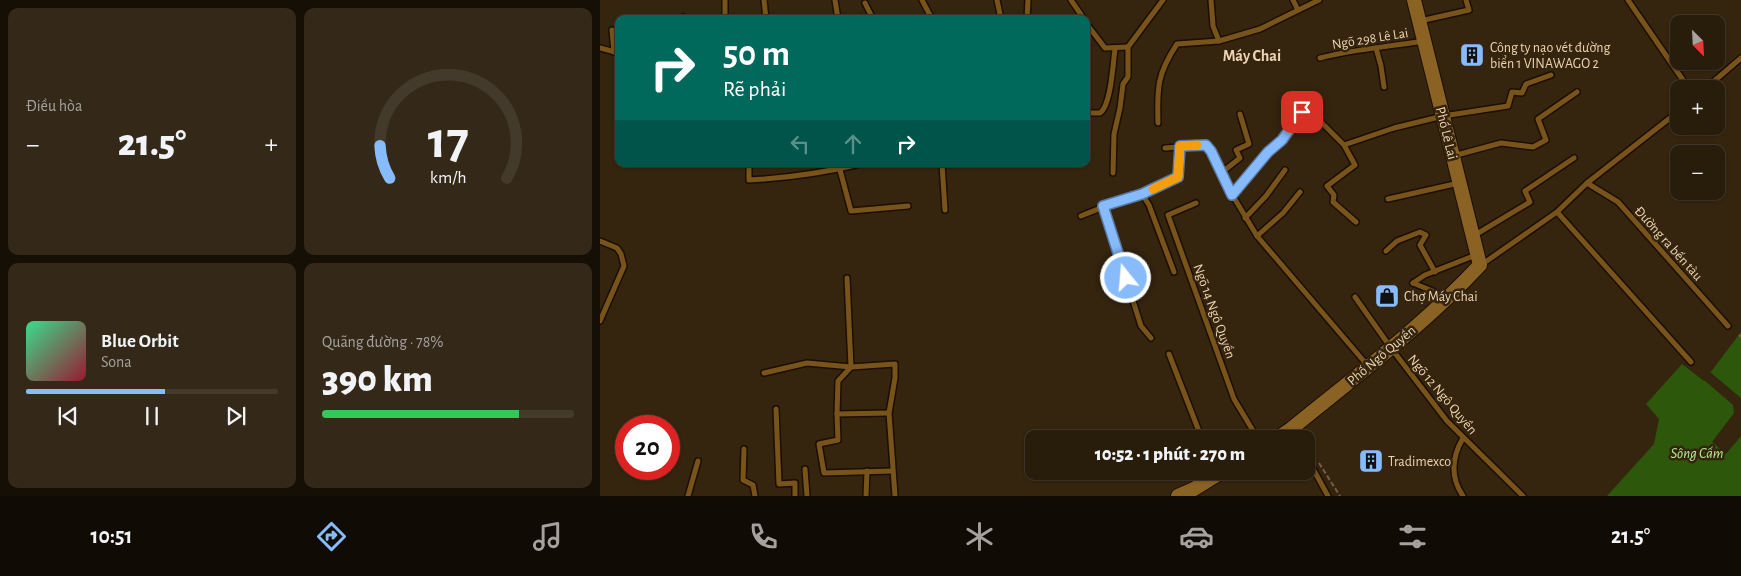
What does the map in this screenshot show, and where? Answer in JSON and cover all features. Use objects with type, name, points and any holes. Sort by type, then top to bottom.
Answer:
[{"type":"street","name":"Phố Lê Lai","points":[[1414,0],[1479,260]]},
{"type":"street","name":"Phố Ngô Quyền","points":[[1298,430],[1368,367],[1449,298],[1479,260]]},
{"type":"street","points":[[1178,496],[1196,493],[1210,480]]},
{"type":"lane","points":[[725,0],[725,15]]},
{"type":"lane","points":[[764,0],[766,15]]},
{"type":"lane","points":[[835,0],[837,15]]},
{"type":"lane","points":[[922,0],[930,15]]},
{"type":"lane","points":[[998,0],[1000,15]]},
{"type":"lane","points":[[1027,15],[1028,0]]},
{"type":"lane","points":[[1071,0],[1081,15]]},
{"type":"lane","points":[[1113,173],[1114,134],[1120,108],[1122,84],[1128,78],[1128,47],[1163,0]]},
{"type":"lane","points":[[1211,0],[1214,26],[1219,41]]},
{"type":"lane","points":[[1293,0],[1298,10]]},
{"type":"lane","points":[[1158,123],[1158,86],[1164,63],[1177,44],[1219,41],[1260,28],[1318,0]]},
{"type":"lane","points":[[1420,22],[1469,10],[1466,0]]},
{"type":"lane","points":[[1628,0],[1683,80]]},
{"type":"lane","points":[[865,3],[870,15]]},
{"type":"lane","points":[[1090,28],[1105,48],[1128,47]]},
{"type":"lane","points":[[612,30],[615,46]]},
{"type":"lane","name":"Ngõ 298 Lê Lai","points":[[1320,58],[1350,50],[1423,41]]},
{"type":"lane","points":[[600,48],[615,52]]},
{"type":"lane","points":[[1376,48],[1384,87]]},
{"type":"lane","points":[[1090,113],[1100,113],[1104,109],[1111,82],[1115,49]]},
{"type":"lane","points":[[1715,80],[1741,58]]},
{"type":"lane","points":[[1344,145],[1394,128],[1443,116],[1508,106],[1512,92],[1522,94],[1526,84],[1550,75]]},
{"type":"lane","points":[[1453,156],[1501,143],[1533,148],[1546,140],[1538,119],[1577,92]]},
{"type":"lane","points":[[1232,195],[1268,152],[1282,140],[1302,112]]},
{"type":"lane","points":[[1221,173],[1240,158],[1236,150],[1249,144],[1240,114]]},
{"type":"lane","points":[[1449,298],[1413,283],[1435,272],[1479,260],[1557,212],[1587,183],[1670,118]]},
{"type":"lane","points":[[1322,122],[1344,145],[1355,165],[1327,186],[1334,195],[1333,202],[1356,222]]},
{"type":"lane","points":[[1165,148],[1206,145],[1211,151],[1232,195],[1257,236],[1368,367]]},
{"type":"lane","points":[[1081,216],[1103,206],[1142,194],[1178,177],[1180,146]]},
{"type":"lane","points":[[1473,236],[1530,202],[1525,191],[1574,158]]},
{"type":"lane","points":[[748,167],[749,180],[790,178],[850,167]]},
{"type":"lane","points":[[942,167],[945,210]]},
{"type":"lane","points":[[840,170],[851,211],[908,206]]},
{"type":"lane","points":[[1245,218],[1266,196],[1285,170]]},
{"type":"lane","points":[[1388,200],[1459,182]]},
{"type":"lane","name":"Đường ra bến tàu","points":[[1587,183],[1618,202],[1728,326]]},
{"type":"lane","points":[[1257,236],[1283,213],[1300,192]]},
{"type":"lane","points":[[1142,194],[1149,205],[1174,272]]},
{"type":"lane","name":"Ngõ 14 Ngô Quyền","points":[[1196,203],[1168,215],[1234,399],[1253,430]]},
{"type":"lane","points":[[1103,206],[1142,326],[1151,338]]},
{"type":"lane","points":[[1557,212],[1691,362]]},
{"type":"lane","points":[[1386,251],[1397,241],[1420,232],[1426,235],[1420,245],[1435,272]]},
{"type":"lane","points":[[600,241],[617,248],[622,254],[624,266],[600,321]]},
{"type":"lane","points":[[847,278],[851,368],[838,381],[838,440],[819,444],[824,473],[892,471]]},
{"type":"lane","name":"Ngõ 12 Ngô Quyền","points":[[1355,297],[1441,414],[1523,496]]},
{"type":"lane","points":[[1169,354],[1199,430]]},
{"type":"lane","points":[[764,373],[807,363],[851,368],[895,364],[895,378],[889,413],[894,496]]},
{"type":"lane","points":[[776,409],[779,484],[795,483],[795,496]]},
{"type":"lane","points":[[837,414],[889,413]]},
{"type":"lane","points":[[1463,438],[1456,452],[1454,469],[1458,488],[1463,496]]},
{"type":"lane","points":[[744,449],[743,480],[753,485],[755,496]]},
{"type":"lane","points":[[688,496],[698,462]]},
{"type":"lane","points":[[806,468],[807,496]]},
{"type":"lane","points":[[866,496],[867,471]]},
{"type":"lane","points":[[1315,472],[1328,496]]},
{"type":"path","points":[[1316,459],[1340,496]]},
{"type":"water","name":"Sông Cấm","points":[[1741,332],[1741,496],[1607,496],[1654,444],[1659,419],[1646,404],[1682,364],[1704,381]]},
{"type":"pier","points":[[1710,372],[1741,398],[1741,436],[1726,454],[1712,442],[1734,413],[1733,405],[1704,380]]},
{"type":"slow traffic","points":[[1153,189],[1178,177],[1180,146],[1197,145]]},
{"type":"place","name":"Công ty nạo vét đường biển 1 VINAWAGO 2","points":[[1472,55]]},
{"type":"place","name":"Chợ Máy Chai","points":[[1387,296]]},
{"type":"place","name":"Tradimexco","points":[[1371,461]]},
{"type":"district","name":"Máy Chai","points":[[1252,55]]},
{"type":"route","points":[[1126,278],[1103,206],[1142,194],[1178,177],[1180,146],[1206,145],[1211,151],[1232,195],[1268,152],[1282,140],[1302,112]]}]
